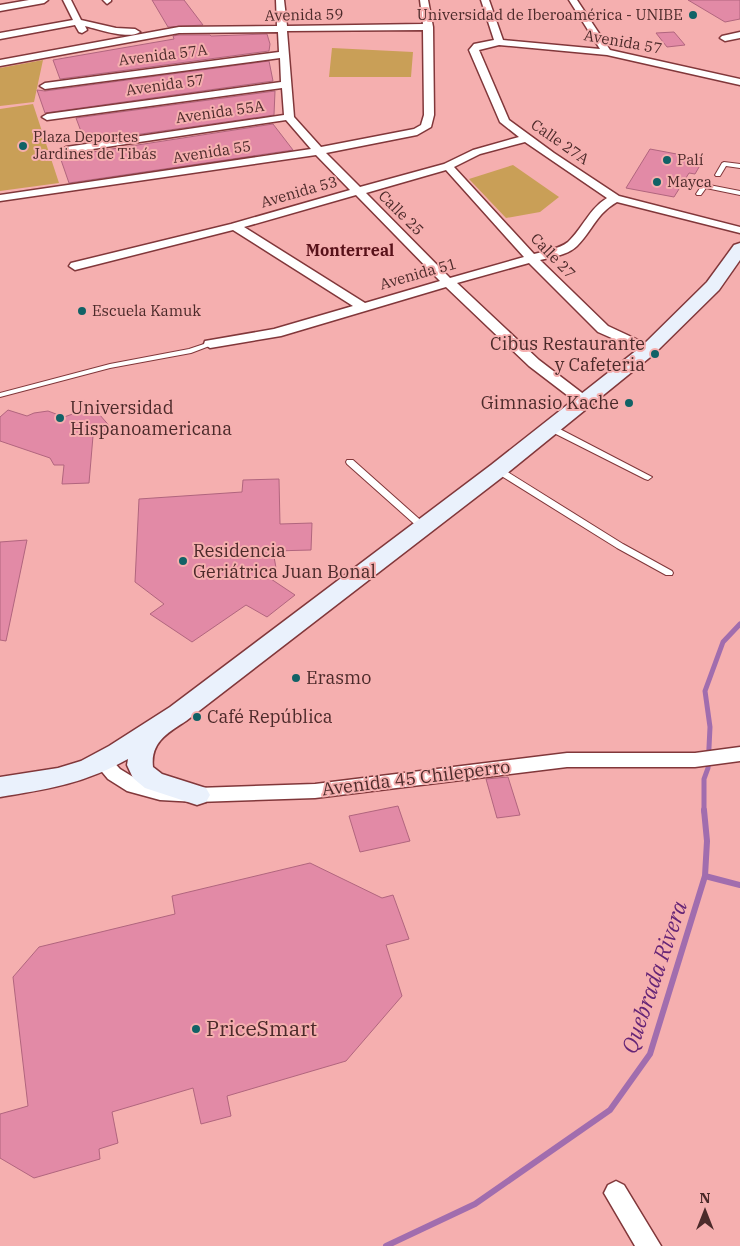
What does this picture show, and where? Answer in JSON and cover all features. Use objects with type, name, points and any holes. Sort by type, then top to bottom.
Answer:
[{"type":"main road","points":[[0,787],[58,778],[90,768],[178,714],[498,470],[648,350],[713,286],[740,248]]},
{"type":"main road","points":[[153,730],[142,748],[139,762],[141,772],[147,778],[197,795]]},
{"type":"street","points":[[0,8],[44,0]]},
{"type":"street","points":[[68,0],[89,46]]},
{"type":"street","points":[[280,0],[289,117]]},
{"type":"street","points":[[424,0],[428,28],[429,115],[426,126]]},
{"type":"street","points":[[484,0],[499,42]]},
{"type":"street","points":[[573,0],[607,52]]},
{"type":"street","points":[[0,36],[79,22]]},
{"type":"street","name":"Avenida 59","points":[[79,22],[116,31],[428,28]]},
{"type":"street","name":"Avenida 59","points":[[0,63],[180,30]]},
{"type":"street","points":[[725,38],[740,35]]},
{"type":"street","name":"Avenida 57","points":[[499,42],[607,52],[740,82]]},
{"type":"street","name":"Calle 27A","points":[[499,42],[477,46],[474,50],[505,122],[615,198],[740,230]]},
{"type":"street","name":"Avenida 57A","points":[[45,86],[285,54]]},
{"type":"street","name":"Avenida 57","points":[[47,117],[286,84]]},
{"type":"street","name":"Avenida 55A","points":[[66,150],[289,117]]},
{"type":"street","name":"Calle 25","points":[[289,117],[318,151],[448,282],[534,363],[585,402]]},
{"type":"street","name":"Avenida 55","points":[[0,198],[318,151],[417,132],[426,126]]},
{"type":"street","name":"Avenida 53","points":[[75,266],[235,226],[448,166],[478,151],[527,138]]},
{"type":"street","name":"Calle 27","points":[[448,166],[532,259],[603,329],[648,350]]},
{"type":"street","name":"Avenida 51","points":[[210,344],[276,333],[560,251],[572,244],[600,207],[615,198]]},
{"type":"street","points":[[235,226],[363,308]]},
{"type":"street","name":"Avenida 45 Chileperro","points":[[102,762],[114,774],[133,786],[160,793],[197,795],[315,791],[567,760],[696,760],[740,754]]},
{"type":"street","points":[[616,1193],[649,1246]]},
{"type":"lane","points":[[718,174],[724,164],[740,166]]},
{"type":"lane","points":[[699,194],[704,186],[740,193]]},
{"type":"lane","name":"Avenida 51","points":[[0,394],[157,355],[191,351],[210,344]]},
{"type":"lane","points":[[551,428],[648,477]]},
{"type":"lane","points":[[350,462],[423,528]]},
{"type":"lane","points":[[498,470],[620,546],[669,574]]},
{"type":"shaded area","points":[[332,48],[413,52],[411,77],[329,77]]},
{"type":"shaded area","points":[[43,60],[34,102],[0,106],[0,68]]},
{"type":"shaded area","name":"Plaza Deportes Jardines de Tibás","points":[[33,104],[59,183],[0,191],[0,109]]},
{"type":"shaded area","points":[[513,165],[559,197],[540,212],[506,218],[469,179]]},
{"type":"building","points":[[152,0],[184,0],[203,25],[168,27]]},
{"type":"building","points":[[688,0],[740,0],[740,19],[725,22]]},
{"type":"building","points":[[674,32],[685,45],[667,47],[656,33]]},
{"type":"building","points":[[267,34],[270,44],[269,51],[60,79],[53,60],[174,39],[173,36],[179,35]]},
{"type":"building","points":[[269,61],[273,81],[45,113],[37,90],[45,91]]},
{"type":"building","points":[[275,91],[274,115],[85,142],[76,118]]},
{"type":"building","points":[[273,124],[293,150],[69,183],[60,157]]},
{"type":"building","points":[[650,149],[682,155],[682,158],[702,162],[695,174],[689,173],[674,197],[626,188]]},
{"type":"building","points":[[93,407],[112,429],[93,436],[89,483],[62,484],[64,465],[54,465],[50,458],[0,441],[0,417],[8,410],[27,416],[48,411],[64,417]]},
{"type":"building","name":"Residencia Geriátrica Juan Bonal","points":[[279,479],[280,524],[312,523],[311,550],[273,551],[276,568],[265,575],[295,595],[267,617],[246,605],[192,642],[150,614],[164,604],[135,582],[139,499],[242,492],[243,480]]},
{"type":"building","points":[[27,540],[6,641],[0,640],[0,542]]},
{"type":"building","points":[[508,777],[520,815],[497,818],[486,779]]},
{"type":"building","points":[[398,806],[410,841],[360,852],[349,816]]},
{"type":"building","name":"PriceSmart","points":[[310,863],[382,898],[393,895],[409,939],[386,945],[402,996],[346,1061],[227,1096],[231,1116],[201,1124],[193,1088],[112,1112],[118,1143],[99,1149],[100,1159],[34,1178],[0,1158],[0,1114],[28,1106],[13,977],[39,947],[175,914],[172,896]]},
{"type":"waterway","name":"Quebrada Rivera","points":[[704,810],[704,779],[708,768],[710,727],[705,691],[723,642],[740,624]]},
{"type":"waterway","name":"Quebrada Rivera","points":[[704,810],[707,841],[705,876]]},
{"type":"waterway","name":"Quebrada Rivera","points":[[386,1246],[475,1204],[610,1110],[650,1054],[705,876]]},
{"type":"waterway","points":[[705,876],[740,885]]},
{"type":"place","name":"Universidad de Iberoamérica - UNIBE","points":[[693,15]]},
{"type":"place","name":"Plaza Deportes Jardines de Tibás","points":[[23,146]]},
{"type":"place","name":"Palí","points":[[667,160]]},
{"type":"place","name":"Mayca","points":[[657,182]]},
{"type":"place","name":"Escuela Kamuk","points":[[82,311]]},
{"type":"place","name":"Cibus Restaurante y Cafeteria","points":[[655,354]]},
{"type":"place","name":"Gimnasio Kache","points":[[629,403]]},
{"type":"place","name":"Universidad Hispanoamericana","points":[[60,418]]},
{"type":"place","name":"Residencia Geriátrica Juan Bonal","points":[[183,561]]},
{"type":"place","name":"Erasmo","points":[[296,678]]},
{"type":"place","name":"Café República","points":[[197,717]]},
{"type":"place","name":"PriceSmart","points":[[196,1029]]},
{"type":"district","name":"Monterreal","points":[[350,250]]}]
